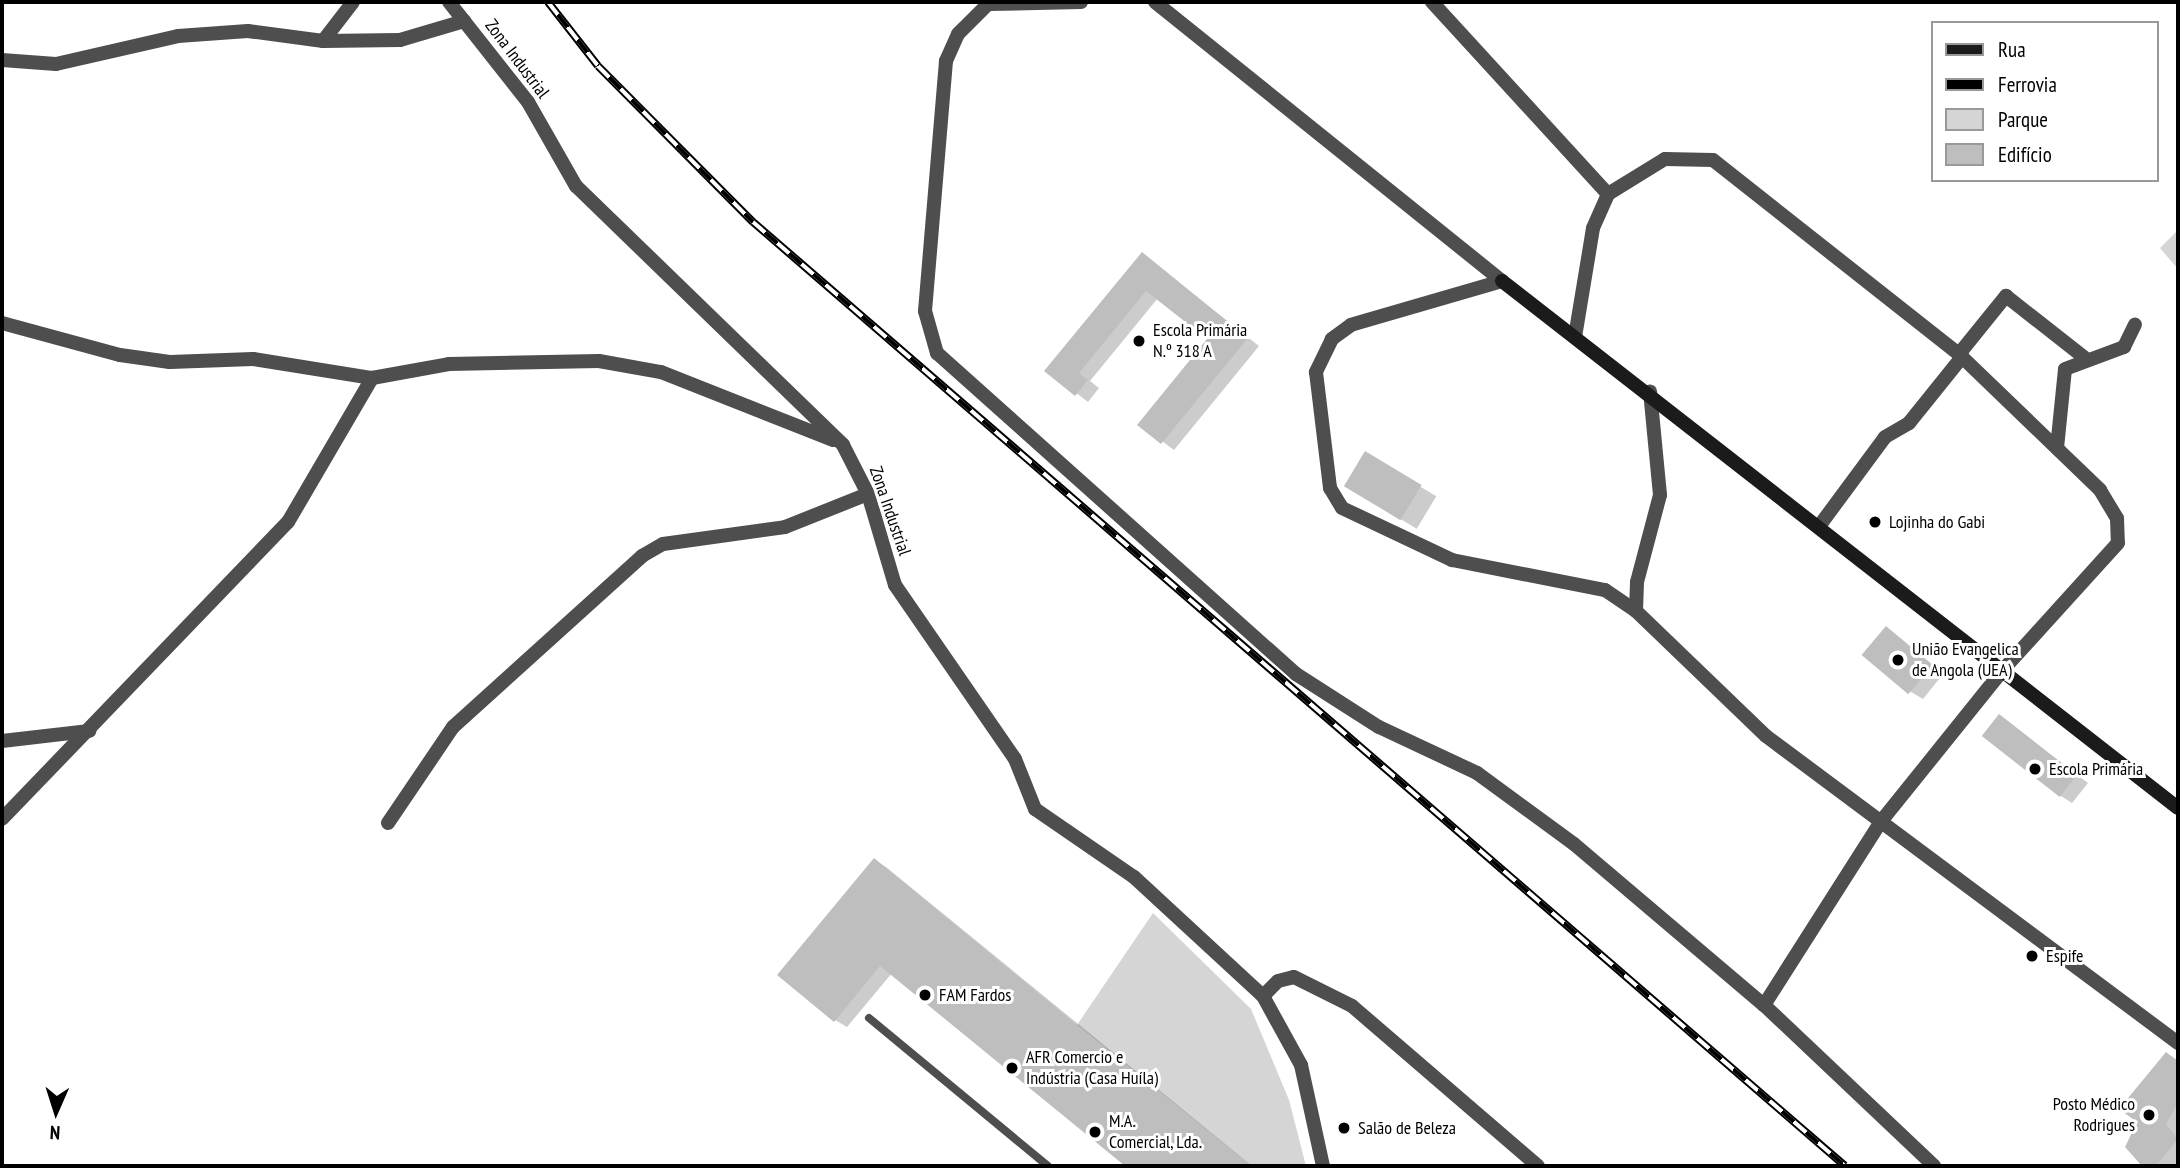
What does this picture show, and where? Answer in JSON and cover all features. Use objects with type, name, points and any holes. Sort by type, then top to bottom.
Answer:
[{"type":"street","points":[[323,41],[352,2]]},
{"type":"street","name":"Zona Industrial","points":[[449,2],[528,102],[576,186],[844,445],[868,494],[895,585],[1015,759],[1035,809],[1134,877],[1263,996],[1301,1065],[1323,1166]]},
{"type":"street","points":[[1081,2],[990,3],[958,34],[946,61],[925,311],[937,353],[1296,674],[1379,727],[1477,773],[1574,844],[1764,1005],[1934,1166]]},
{"type":"street","points":[[1156,2],[1502,281],[1650,391],[2178,808]]},
{"type":"street","points":[[1432,2],[1608,194]]},
{"type":"street","points":[[2,60],[56,64],[178,36],[225,33],[323,41],[400,40],[464,21]]},
{"type":"street","points":[[1575,337],[1593,228],[1608,194],[1665,159],[1713,160],[1961,355],[2111,502],[2118,543],[2002,671],[1880,823],[1764,1005]]},
{"type":"street","points":[[1502,281],[1352,325],[1332,340],[1316,372],[1330,488],[1361,521],[1452,560],[1592,586],[1636,611],[1766,736],[2178,1043]]},
{"type":"street","points":[[1820,525],[1885,437],[1909,423],[2006,296],[2086,359]]},
{"type":"street","points":[[2,323],[120,355],[170,362],[253,359],[372,378],[449,365],[599,361],[672,376],[844,445]]},
{"type":"street","points":[[2057,447],[2065,369],[2124,347],[2134,324]]},
{"type":"street","points":[[2,820],[288,523],[372,378]]},
{"type":"street","points":[[1636,611],[1637,582],[1660,495],[1650,391]]},
{"type":"street","points":[[388,823],[453,727],[642,556],[663,544],[785,527],[868,494]]},
{"type":"street","points":[[2,741],[89,731]]},
{"type":"street","points":[[1263,996],[1278,981],[1294,977],[1352,1006],[1538,1166]]},
{"type":"lane","points":[[869,1018],[1048,1166]]},
{"type":"green space","points":[[2178,230],[2178,269],[2160,248]]},
{"type":"green space","points":[[1153,913],[1251,1009],[1289,1100],[1306,1166],[1251,1166],[1077,1025]]},
{"type":"building","points":[[1142,252],[1248,338],[1161,444],[1137,425],[1207,339],[1146,291],[1079,373],[1088,380],[1075,396],[1044,371]]},
{"type":"building","points":[[1365,451],[1422,485],[1400,520],[1344,486]]},
{"type":"building","name":"União Evangelica de Angola (UEA)","points":[[1886,626],[1933,665],[1908,694],[1862,655]]},
{"type":"building","points":[[1999,714],[2077,775],[2060,797],[1982,736]]},
{"type":"building","points":[[874,858],[1251,1166],[1125,1166],[880,966],[834,1022],[777,975]]},
{"type":"building","name":"Posto Médico Rodrigues","points":[[2166,1052],[2178,1061],[2178,1103],[2166,1124],[2178,1139],[2156,1166],[2142,1166],[2125,1147],[2137,1122],[2119,1109]]},
{"type":"railway","points":[[548,2],[598,66],[753,222],[1845,1166]]},
{"type":"place","name":"Escola Primária N.º 318 A","points":[[1139,341]]},
{"type":"place","name":"Lojinha do Gabi","points":[[1875,522]]},
{"type":"place","name":"União Evangelica de Angola (UEA)","points":[[1898,660]]},
{"type":"place","name":"Escola Primária","points":[[2035,769]]},
{"type":"place","name":"Espife","points":[[2032,956]]},
{"type":"place","name":"FAM Fardos","points":[[925,995]]},
{"type":"place","name":"AFR Comercio e Indústria (Casa Huíla)","points":[[1012,1068]]},
{"type":"place","name":"Posto Médico Rodrigues","points":[[2149,1115]]},
{"type":"place","name":"Salão de Beleza","points":[[1344,1128]]},
{"type":"place","name":"M.A. Comercial, Lda.","points":[[1095,1132]]}]
